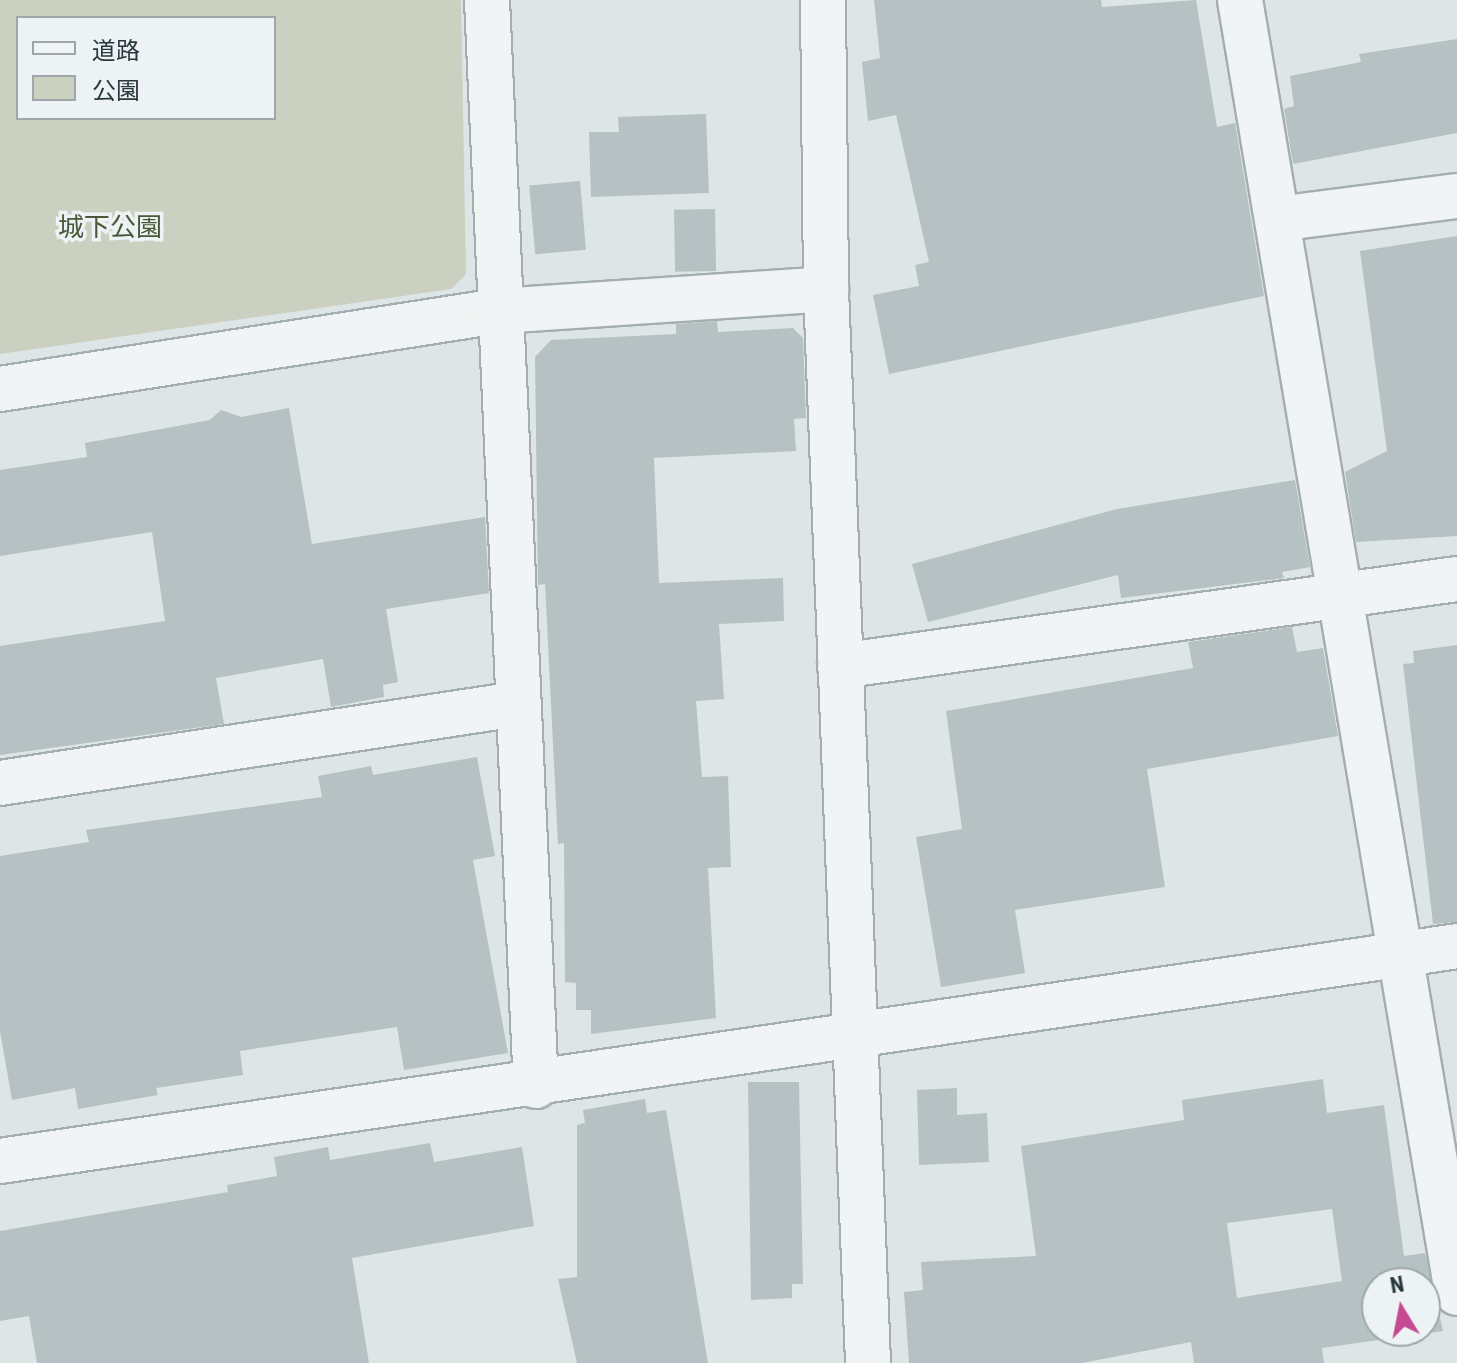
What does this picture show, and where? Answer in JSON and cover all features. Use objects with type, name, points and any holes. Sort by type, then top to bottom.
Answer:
[{"type":"street","points":[[487,0],[498,311],[536,1086]]},
{"type":"street","points":[[823,0],[826,289],[868,1363]]},
{"type":"street","points":[[1240,0],[1457,1293]]},
{"type":"street","points":[[1277,219],[1457,196]]},
{"type":"street","points":[[0,389],[498,311],[826,289]]},
{"type":"street","points":[[840,666],[1457,579]]},
{"type":"street","points":[[0,783],[517,704]]},
{"type":"street","points":[[0,1161],[536,1086],[855,1032],[1457,946]]},
{"type":"green space","name":"城下公園","points":[[0,0],[461,0],[466,274],[451,289],[0,354]]},
{"type":"building","points":[[874,0],[1101,0],[1102,7],[1196,0],[1217,127],[1235,123],[1264,296],[889,374],[873,295],[919,286],[915,265],[929,262],[896,115],[868,121],[862,62],[880,58]]},
{"type":"building","points":[[1457,39],[1457,133],[1293,164],[1284,109],[1294,106],[1290,76],[1361,62],[1359,54]]},
{"type":"building","points":[[706,114],[709,193],[591,197],[589,132],[619,132],[618,117]]},
{"type":"building","points":[[580,181],[586,250],[535,254],[529,185]]},
{"type":"building","points":[[715,209],[716,271],[675,272],[674,210]]},
{"type":"building","points":[[1457,236],[1457,536],[1356,542],[1345,472],[1387,451],[1360,251]]},
{"type":"building","points":[[717,321],[718,332],[793,328],[803,338],[806,418],[794,419],[796,451],[654,458],[659,583],[783,578],[784,621],[719,624],[724,699],[696,701],[702,777],[728,776],[731,867],[708,868],[716,1018],[591,1034],[591,1010],[576,1010],[576,983],[565,982],[564,843],[558,844],[545,584],[538,585],[535,357],[551,340],[676,334],[676,324]]},
{"type":"building","points":[[289,408],[312,544],[485,517],[489,593],[386,609],[398,682],[383,685],[384,697],[331,707],[323,659],[216,678],[224,724],[0,755],[0,646],[165,621],[152,532],[0,556],[0,470],[87,457],[85,443],[210,420],[221,410],[241,417]]},
{"type":"building","points":[[1295,480],[1310,567],[1282,572],[1284,578],[1121,598],[1118,575],[928,622],[912,564],[1117,509]]},
{"type":"building","points":[[1292,627],[1297,652],[1323,648],[1338,736],[1147,769],[1165,887],[1015,910],[1025,973],[941,987],[916,837],[962,829],[946,711],[1193,668],[1188,642]]},
{"type":"building","points":[[1457,645],[1457,922],[1433,924],[1403,664],[1414,663],[1413,651]]},
{"type":"building","points":[[477,757],[495,856],[473,860],[508,1053],[404,1070],[397,1027],[240,1051],[243,1075],[156,1088],[158,1095],[78,1109],[75,1088],[12,1100],[0,1031],[0,856],[89,842],[86,830],[322,797],[318,776],[371,766],[373,775]]},
{"type":"building","points":[[1323,1079],[1327,1113],[1384,1105],[1404,1256],[1425,1253],[1428,1267],[1361,1267],[1361,1343],[1322,1348],[1324,1363],[1194,1363],[1191,1342],[1082,1363],[909,1363],[904,1292],[923,1290],[921,1262],[1036,1256],[1021,1146],[1184,1120],[1182,1100]],"holes":[[[1332,1209],[1342,1281],[1237,1298],[1227,1223]]]},
{"type":"building","points":[[748,1082],[799,1082],[803,1284],[792,1284],[792,1298],[751,1300]]},
{"type":"building","points":[[957,1088],[957,1115],[987,1113],[989,1162],[919,1165],[917,1090]]},
{"type":"building","points":[[645,1099],[647,1113],[666,1110],[708,1363],[577,1363],[558,1279],[577,1277],[577,1125],[585,1123],[583,1110]]},
{"type":"building","points":[[430,1143],[434,1162],[522,1147],[534,1226],[352,1258],[369,1363],[37,1363],[29,1316],[0,1321],[0,1231],[228,1192],[227,1185],[277,1176],[274,1157],[328,1147],[330,1160]]}]
